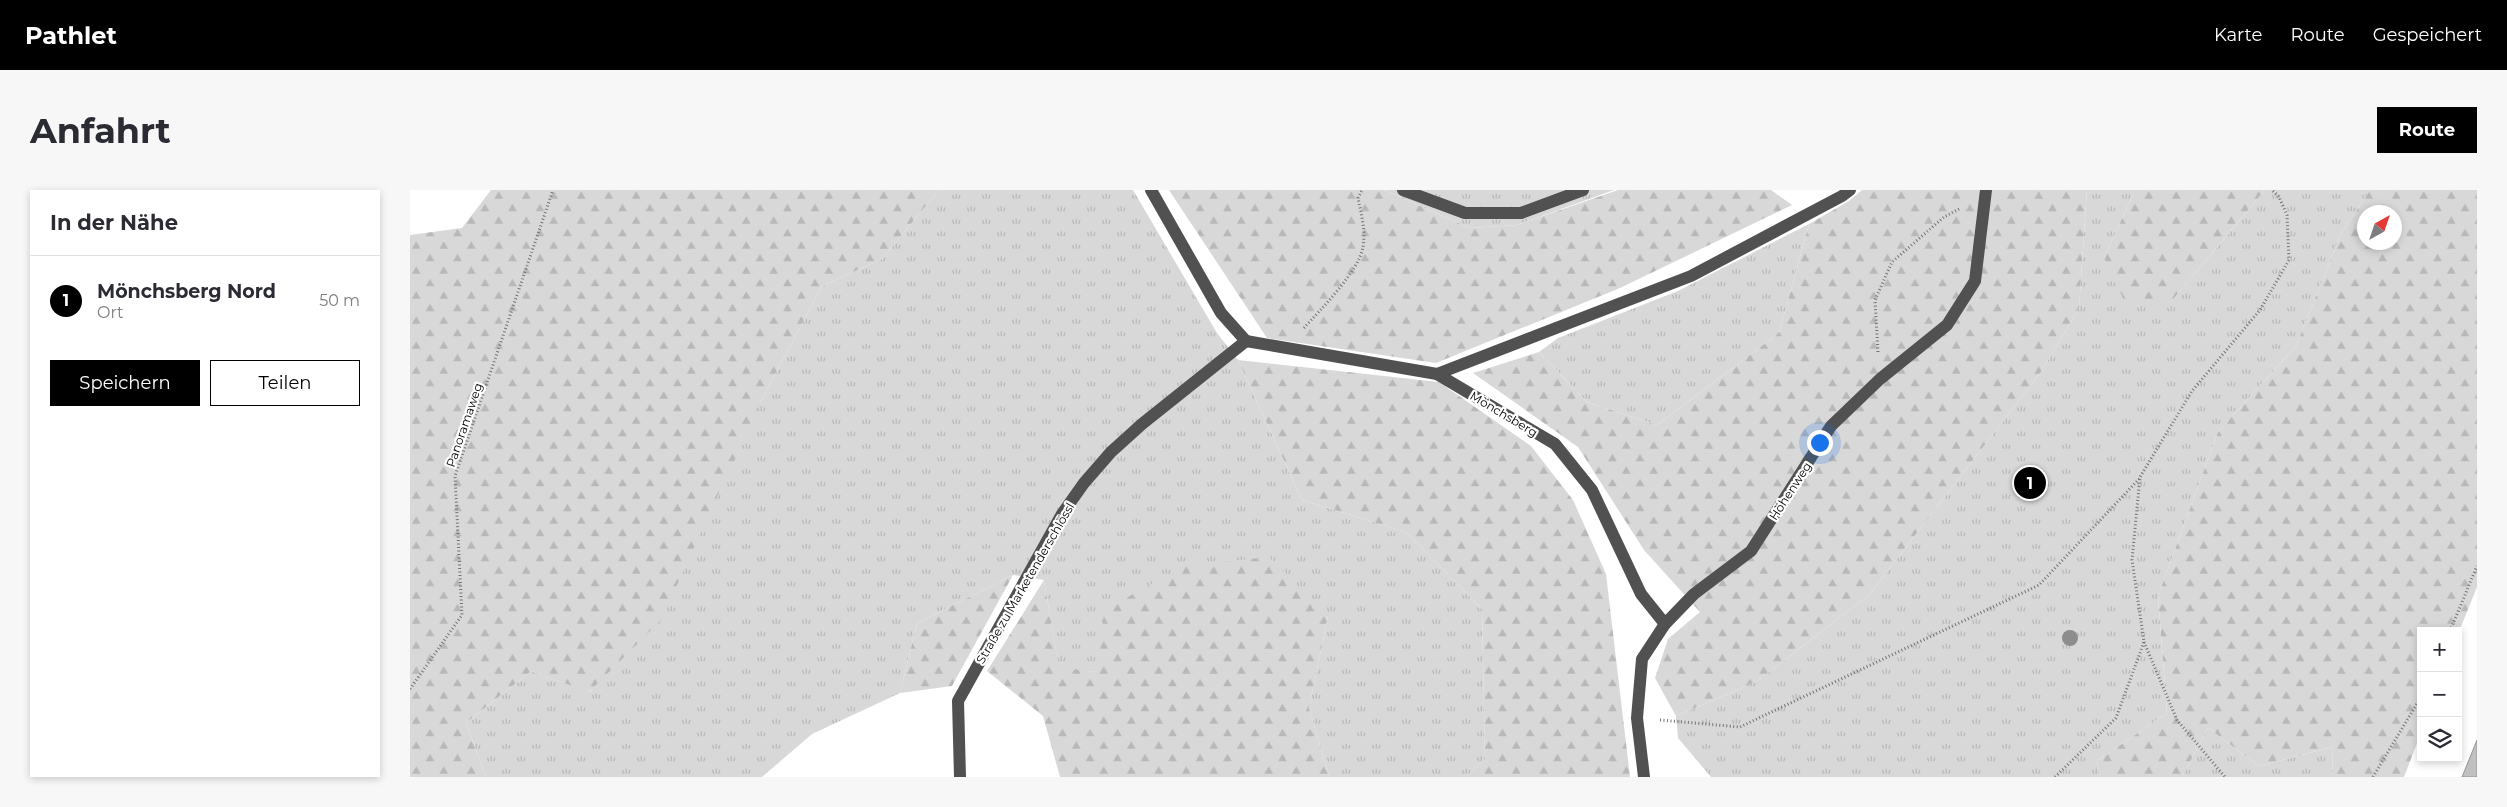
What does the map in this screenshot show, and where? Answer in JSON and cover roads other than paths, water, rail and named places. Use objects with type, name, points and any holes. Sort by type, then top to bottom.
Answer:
[{"type":"street","points":[[1151,190],[1221,313],[1246,341]]},
{"type":"street","points":[[1402,190],[1465,213],[1521,213],[1582,190]]},
{"type":"street","points":[[1437,374],[1690,276],[1850,190]]},
{"type":"street","name":"Höhenweg","points":[[1644,777],[1637,718],[1642,659],[1665,624],[1694,594],[1751,551],[1831,426],[1880,379],[1947,325],[1975,281],[1986,192]]},
{"type":"street","name":"Mönchsberg","points":[[1246,341],[1437,374],[1555,444],[1592,490],[1642,594],[1665,624]]},
{"type":"street","name":"Straße zu Marketenderschlössl","points":[[960,777],[958,701],[1062,514],[1084,483],[1111,452],[1142,424],[1246,341]]},
{"type":"place","name":"Mönchsberg Nord","points":[[2030,483]]}]
